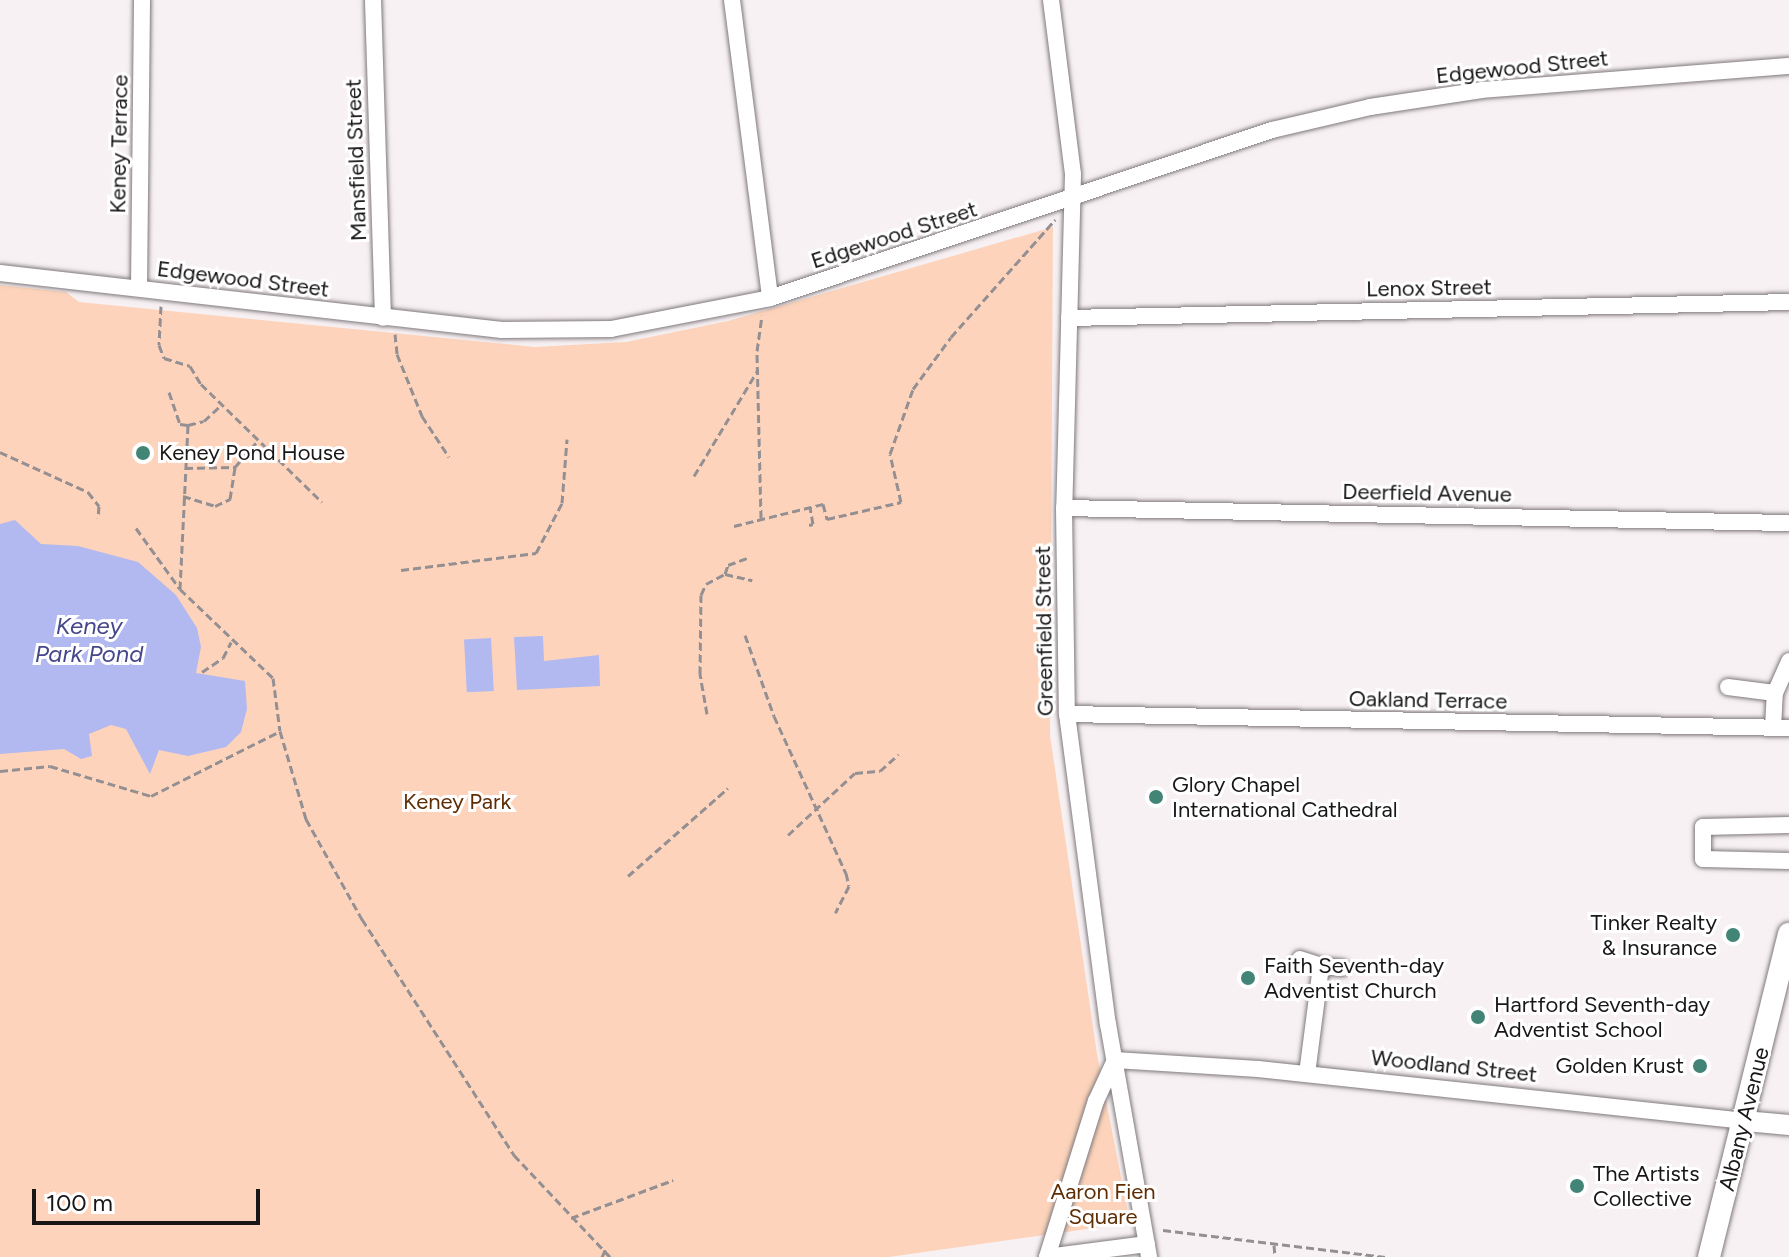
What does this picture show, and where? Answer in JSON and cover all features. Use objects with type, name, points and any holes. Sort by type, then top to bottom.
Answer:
[{"type":"highway","name":"Albany Avenue","points":[[1709,1257],[1789,934]]},
{"type":"main road","name":"Woodland Street","points":[[1745,1121],[1789,1125]]},
{"type":"street","name":"Keney Terrace","points":[[139,288],[142,0]]},
{"type":"street","name":"Mansfield Street","points":[[373,0],[389,318]]},
{"type":"street","points":[[732,0],[767,299]]},
{"type":"street","name":"Greenfield Street","points":[[1051,0],[1073,199],[1064,508],[1067,714],[1115,1060],[1148,1250]]},
{"type":"street","name":"Edgewood Street","points":[[0,273],[502,330],[611,329],[767,299],[1272,130],[1370,107],[1482,90],[1789,66]]},
{"type":"street","name":"Lenox Street","points":[[1069,318],[1789,302]]},
{"type":"street","name":"Deerfield Avenue","points":[[1064,508],[1789,523]]},
{"type":"street","points":[[1781,728],[1775,693],[1789,661]]},
{"type":"street","points":[[1728,687],[1775,693]]},
{"type":"street","name":"Oakland Terrace","points":[[1067,714],[1781,728]]},
{"type":"street","points":[[1789,825],[1703,827],[1703,859],[1789,861]]},
{"type":"street","points":[[1300,959],[1321,966],[1342,968]]},
{"type":"street","points":[[1307,1074],[1321,966]]},
{"type":"street","points":[[1115,1060],[1096,1101],[1047,1257],[1148,1250]]},
{"type":"street","name":"Woodland Street","points":[[1115,1060],[1167,1060],[1745,1121]]},
{"type":"path","points":[[734,526],[823,504],[827,519],[901,502],[890,454],[913,389],[951,337],[1073,199]]},
{"type":"path","points":[[163,291],[159,330],[164,358],[190,366],[221,404],[322,502]]},
{"type":"path","points":[[761,518],[758,370],[767,299]]},
{"type":"path","points":[[389,318],[397,354],[422,416],[449,457]]},
{"type":"path","points":[[694,476],[758,370]]},
{"type":"path","points":[[169,392],[180,424],[204,421],[221,404]]},
{"type":"path","points":[[180,589],[188,425]]},
{"type":"path","points":[[401,570],[536,553],[562,503],[567,439]]},
{"type":"path","points":[[183,496],[223,504],[234,489],[235,467],[258,441]]},
{"type":"path","points":[[0,452],[88,492],[99,506],[98,518]]},
{"type":"path","points":[[185,468],[235,467]]},
{"type":"path","points":[[809,525],[813,524],[810,507]]},
{"type":"path","points":[[136,528],[180,589],[231,642],[263,664],[273,678],[280,731],[306,819],[362,919],[484,1113],[571,1218],[606,1248],[610,1257]]},
{"type":"path","points":[[725,574],[728,565],[747,558]]},
{"type":"path","points":[[707,714],[702,705],[699,612],[706,584],[725,574],[752,580]]},
{"type":"path","points":[[745,635],[774,716],[818,809],[849,886],[835,913]]},
{"type":"path","points":[[202,672],[223,658],[231,642]]},
{"type":"path","points":[[0,771],[50,766],[151,796],[280,731]]},
{"type":"path","points":[[788,835],[855,773],[880,771],[899,754]]},
{"type":"path","points":[[628,876],[728,788]]},
{"type":"path","points":[[571,1218],[673,1180]]},
{"type":"path","points":[[1163,1230],[1385,1257]]},
{"type":"path","points":[[1274,1244],[1275,1257]]},
{"type":"path","points":[[602,1257],[606,1248]]},
{"type":"green space","name":"Keney Park","points":[[1053,227],[1050,735],[1097,1054],[1130,1223],[889,1257],[0,1257],[0,285],[66,292],[79,302],[535,347],[626,342],[728,321]]},
{"type":"water","name":"Keney Park Pond","points":[[15,520],[41,544],[78,546],[138,562],[176,595],[197,628],[201,647],[196,673],[245,681],[247,709],[241,732],[226,747],[188,756],[159,750],[150,774],[126,729],[111,725],[89,734],[92,756],[81,759],[64,749],[0,754],[0,524]]},
{"type":"water","points":[[543,636],[544,661],[599,655],[600,686],[517,690],[514,637]]},
{"type":"water","points":[[491,638],[494,691],[467,692],[464,639]]},
{"type":"place","name":"Keney Pond House","points":[[143,453]]},
{"type":"place","name":"Glory Chapel International Cathedral","points":[[1156,797]]},
{"type":"place","name":"Tinker Realty & Insurance","points":[[1733,935]]},
{"type":"place","name":"Faith Seventh-day Adventist Church","points":[[1248,978]]},
{"type":"place","name":"Hartford Seventh-day Adventist School","points":[[1478,1017]]},
{"type":"place","name":"Golden Krust","points":[[1700,1066]]},
{"type":"place","name":"The Artists Collective","points":[[1577,1186]]},
{"type":"park label","name":"Aaron Fien Square","points":[[1103,1204]]}]
